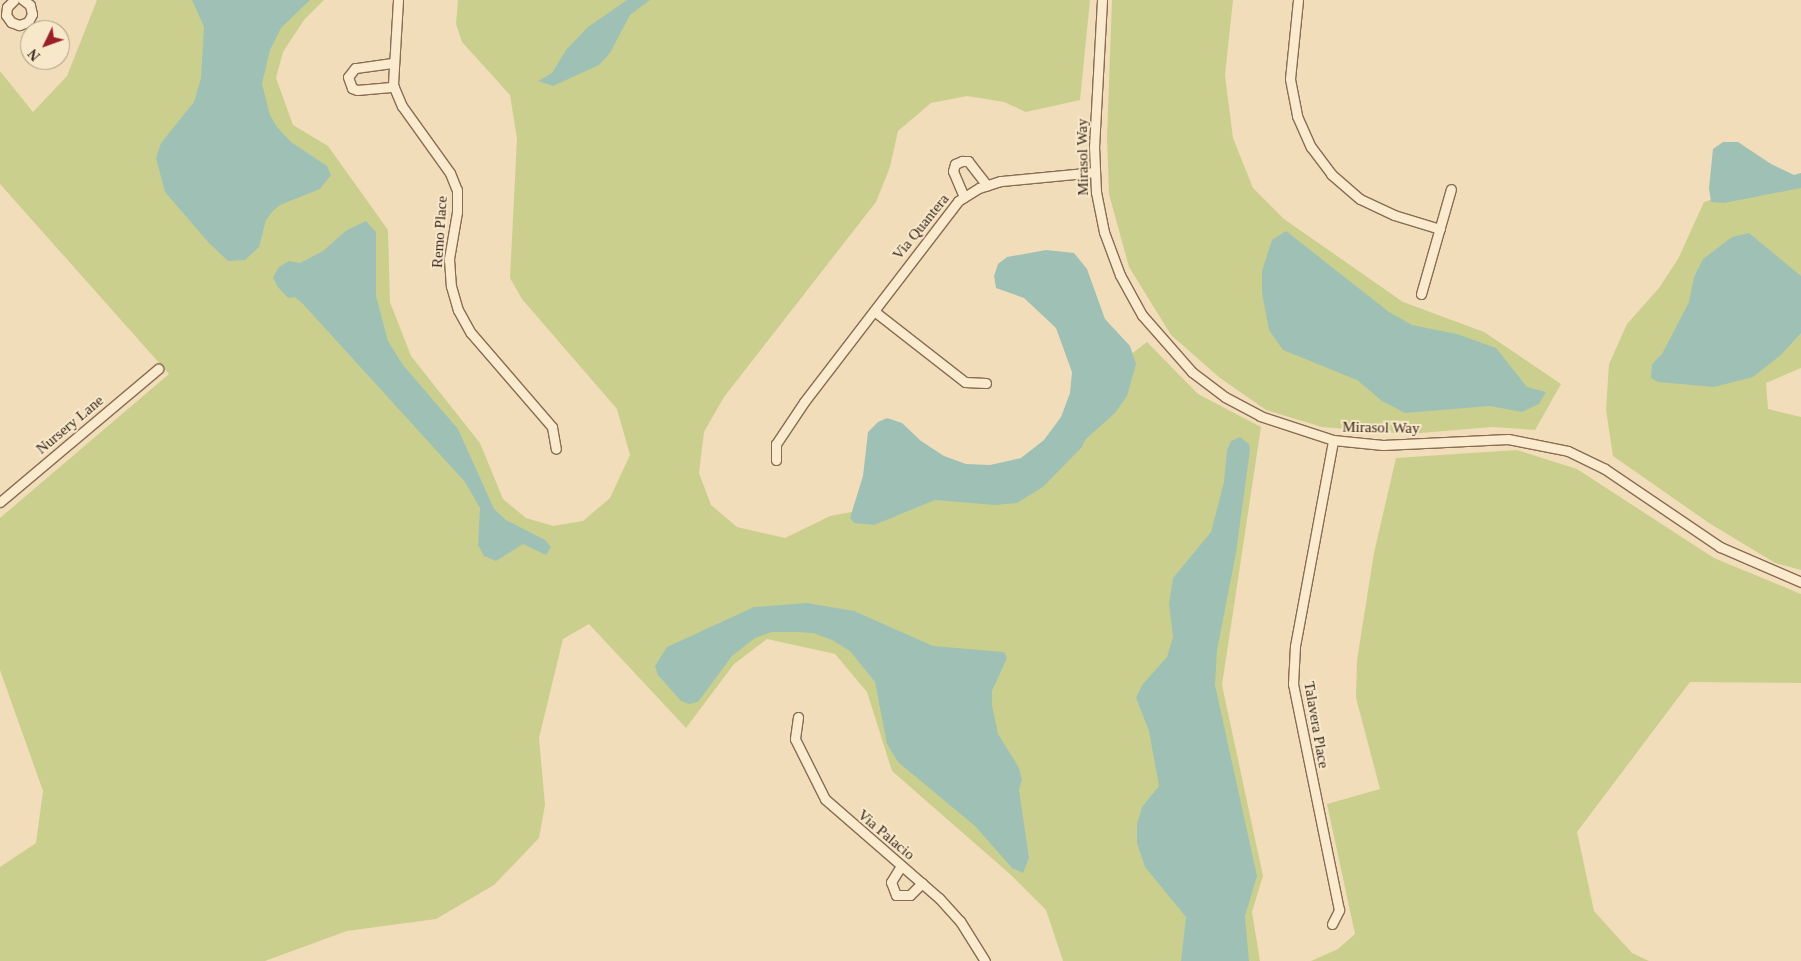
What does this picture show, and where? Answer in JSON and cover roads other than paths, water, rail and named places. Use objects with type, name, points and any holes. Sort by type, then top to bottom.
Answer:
[{"type":"street","points":[[14,0],[6,11],[8,19],[15,24],[24,24],[30,18],[28,2]]},
{"type":"street","name":"Remo Place","points":[[398,0],[392,63],[394,87],[402,106],[450,173],[457,190],[457,212],[449,259],[451,286],[458,310],[471,333],[552,427],[556,449]]},
{"type":"street","name":"Mirasol Way","points":[[1102,0],[1094,172],[1104,232],[1120,275],[1142,315],[1174,354],[1208,385],[1242,407],[1284,426],[1333,440],[1383,445],[1508,439],[1558,448],[1606,469],[1720,547],[1801,582]]},
{"type":"street","points":[[1298,0],[1290,79],[1297,116],[1311,147],[1331,174],[1360,199],[1394,215],[1440,229]]},
{"type":"street","points":[[392,63],[355,68],[348,77],[352,88],[357,90],[394,87]]},
{"type":"street","points":[[964,197],[956,184],[953,171],[955,164],[962,160],[968,161],[987,185]]},
{"type":"street","name":"Via Quantera","points":[[776,460],[776,444],[949,210],[964,197],[987,185],[1094,172]]},
{"type":"street","points":[[1421,294],[1451,189]]},
{"type":"street","points":[[874,310],[965,382],[986,383]]},
{"type":"street","name":"Nursery Lane","points":[[0,502],[158,369]]},
{"type":"street","name":"Talavera Place","points":[[1332,924],[1340,910],[1293,684],[1295,646],[1333,440]]},
{"type":"street","name":"Via Palacio","points":[[798,717],[795,739],[825,799],[922,883],[960,921],[985,961]]},
{"type":"street","points":[[902,866],[890,882],[896,895],[905,897],[922,883]]},
{"type":"water","points":[[192,0],[310,0],[281,28],[270,50],[262,84],[270,115],[277,127],[291,142],[327,166],[331,175],[320,189],[280,205],[273,211],[266,220],[259,247],[245,260],[228,261],[209,243],[165,192],[156,158],[161,143],[194,102],[201,78],[204,27]]},
{"type":"water","points":[[627,0],[650,0],[630,15],[610,53],[599,65],[553,86],[538,81],[552,73],[566,50],[588,27]]},
{"type":"water","points":[[1723,142],[1738,142],[1771,164],[1794,175],[1801,173],[1801,188],[1724,203],[1711,202],[1709,188],[1713,149]]},
{"type":"water","points":[[366,221],[376,232],[376,296],[388,341],[403,365],[458,429],[494,509],[506,520],[545,540],[551,547],[546,555],[523,544],[496,561],[484,556],[478,545],[480,508],[465,482],[303,304],[295,297],[288,298],[277,286],[273,277],[279,267],[289,261],[300,263],[323,251],[347,230]]},
{"type":"water","points":[[1286,231],[1389,312],[1412,325],[1457,334],[1496,348],[1527,387],[1546,392],[1539,404],[1522,412],[1490,406],[1405,413],[1382,401],[1357,380],[1283,350],[1269,330],[1262,293],[1262,271],[1272,240]]},
{"type":"water","points":[[1749,233],[1801,276],[1801,333],[1781,355],[1753,377],[1714,387],[1658,382],[1651,378],[1652,364],[1662,354],[1689,302],[1694,277],[1703,259],[1732,237]]},
{"type":"water","points":[[1046,250],[1074,253],[1087,269],[1105,319],[1130,346],[1136,364],[1127,396],[1115,413],[1085,440],[1082,447],[1043,487],[1017,503],[995,505],[935,500],[874,525],[854,523],[850,518],[863,476],[868,432],[878,422],[887,418],[902,423],[921,441],[944,456],[966,464],[990,465],[1021,458],[1044,440],[1061,417],[1070,393],[1072,372],[1056,328],[1024,298],[996,288],[994,276],[998,264],[1007,257]]},
{"type":"water","points":[[1240,437],[1249,444],[1250,450],[1236,553],[1217,650],[1215,685],[1257,876],[1245,916],[1249,961],[1181,961],[1186,917],[1145,867],[1137,843],[1137,824],[1142,807],[1159,786],[1149,731],[1136,698],[1142,685],[1167,657],[1173,637],[1169,604],[1173,578],[1211,532],[1224,482],[1227,450],[1231,441]]},
{"type":"water","points":[[807,603],[854,611],[933,646],[1004,652],[1007,658],[992,691],[992,705],[998,734],[1018,766],[1022,779],[1019,790],[1029,858],[1023,873],[1012,868],[975,826],[898,762],[887,744],[875,682],[850,651],[832,640],[813,633],[796,632],[772,632],[755,638],[732,656],[698,702],[689,704],[681,701],[658,675],[655,666],[667,647],[754,607]]}]
